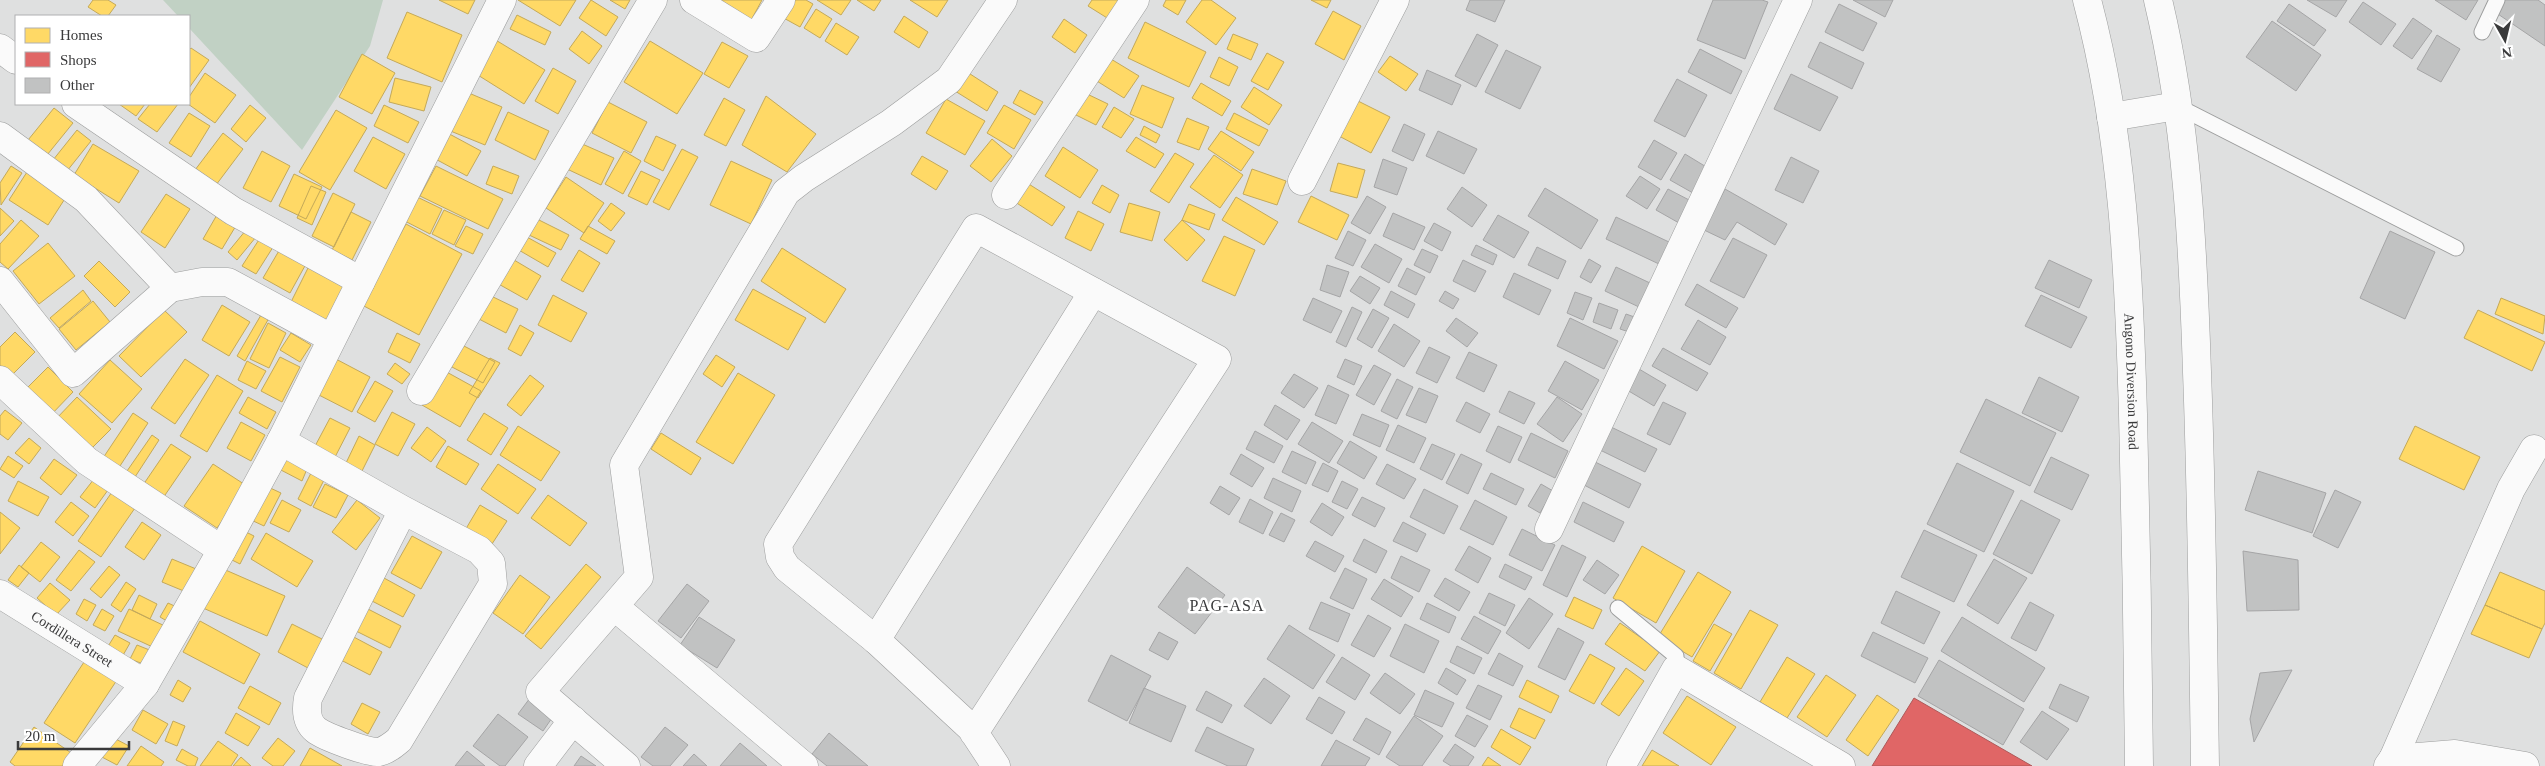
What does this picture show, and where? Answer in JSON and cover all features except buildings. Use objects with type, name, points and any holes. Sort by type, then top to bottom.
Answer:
[{"type":"street","points":[[78,766],[145,684],[222,550],[280,441],[502,0]]},
{"type":"street","points":[[421,391],[653,0]]},
{"type":"street","points":[[694,0],[756,38],[781,0]]},
{"type":"street","points":[[626,766],[540,692],[639,577],[624,465],[786,192],[804,178],[891,123],[948,80],[1003,0]]},
{"type":"street","points":[[1006,195],[1135,0]]},
{"type":"street","points":[[1302,181],[1395,0]]},
{"type":"street","points":[[1549,529],[1798,0]]},
{"type":"street","name":"Angono Diversion Road","points":[[2087,0],[2111,116],[2126,234],[2130,322],[2139,766]]},
{"type":"street","points":[[2158,0],[2177,106],[2186,179],[2195,316],[2200,448],[2204,766]]},
{"type":"street","points":[[0,48],[15,59]]},
{"type":"street","points":[[77,105],[233,211],[361,281]]},
{"type":"street","points":[[2111,116],[2177,106]]},
{"type":"street","points":[[0,136],[86,198],[170,288]]},
{"type":"street","points":[[974,733],[1217,359],[976,228],[778,544],[780,557],[787,568],[876,640],[974,733],[996,766]]},
{"type":"street","points":[[0,281],[73,372],[170,288],[202,282],[228,282],[331,338]]},
{"type":"street","points":[[876,640],[1094,292]]},
{"type":"street","points":[[0,380],[87,461],[222,550]]},
{"type":"street","points":[[280,441],[402,510],[479,550],[491,563],[492,584],[399,740],[390,748],[378,752],[364,750],[316,730],[308,718],[306,707],[308,698],[402,510]]},
{"type":"street","points":[[2390,763],[2511,489],[2534,449]]},
{"type":"street","name":"Cordillera Street","points":[[0,594],[145,684]]},
{"type":"street","points":[[615,607],[804,766]]},
{"type":"street","points":[[1621,766],[1676,669],[1842,766]]},
{"type":"street","points":[[538,766],[573,720]]},
{"type":"street","points":[[2390,763],[2455,754],[2525,766]]},
{"type":"lane","points":[[2482,32],[2497,0]]},
{"type":"lane","points":[[2177,106],[2456,248]]},
{"type":"lane","points":[[1618,608],[1676,656],[1676,669]]},
{"type":"green space","points":[[163,0],[383,0],[370,46],[302,150],[190,29],[190,15],[177,15]]},
{"type":"district","name":"PAG-ASA","points":[[1227,605]]}]
